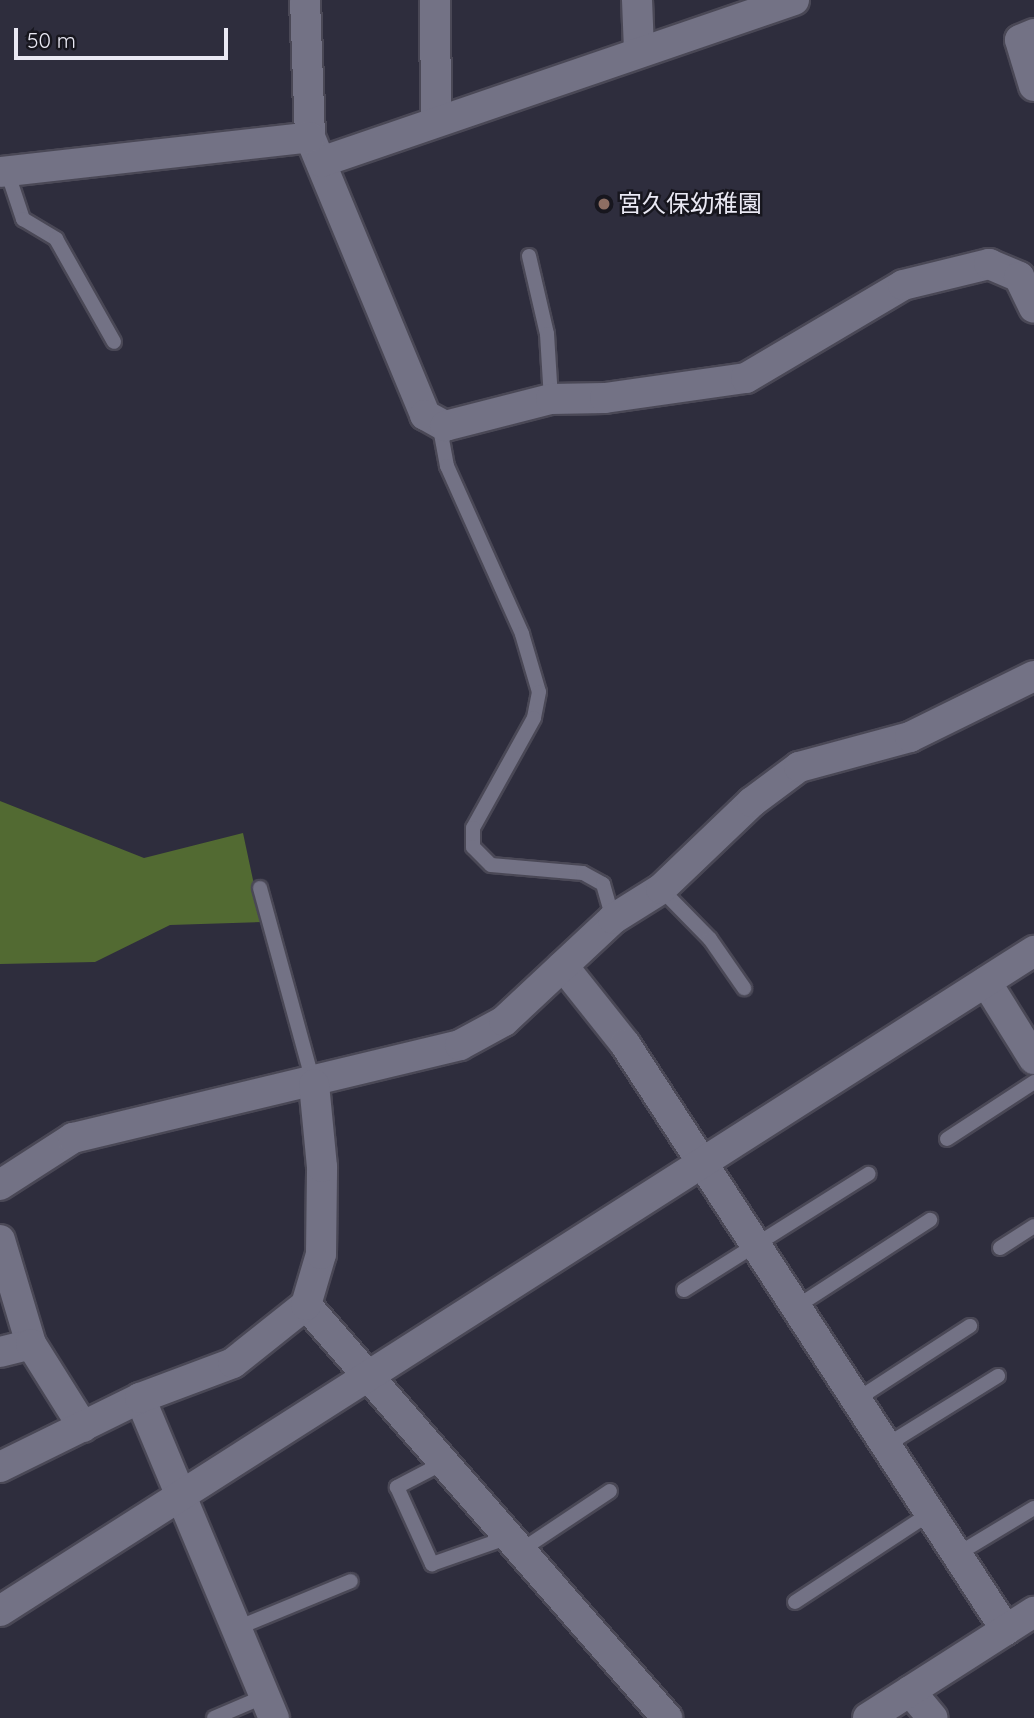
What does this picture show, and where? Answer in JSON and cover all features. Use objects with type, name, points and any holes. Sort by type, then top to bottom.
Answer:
[{"type":"street","points":[[305,0],[316,150],[425,415],[439,423],[551,399],[605,398],[746,378],[903,285],[989,264],[1027,275],[1034,308]]},
{"type":"street","points":[[435,0],[436,121]]},
{"type":"street","points":[[637,0],[639,49]]},
{"type":"street","points":[[3,172],[316,150],[436,121],[639,49],[794,0]]},
{"type":"street","points":[[1034,34],[1020,40],[1034,86]]},
{"type":"street","points":[[0,1185],[73,1138],[314,1084],[460,1045],[504,1021],[613,919],[661,889],[752,802],[799,766],[910,737],[1034,676]]},
{"type":"street","points":[[0,1611],[1034,951]]},
{"type":"street","points":[[563,966],[703,1161],[1006,1630]]},
{"type":"street","points":[[986,982],[1031,1046]]},
{"type":"street","points":[[0,1467],[140,1398],[233,1363],[306,1305],[321,1254],[322,1167],[314,1084]]},
{"type":"street","points":[[0,1240],[31,1344],[83,1427]]},
{"type":"street","points":[[306,1305],[441,1464],[667,1718]]},
{"type":"street","points":[[0,1352],[31,1344]]},
{"type":"street","points":[[140,1398],[269,1707]]},
{"type":"street","points":[[868,1718],[1034,1612]]},
{"type":"street","points":[[910,1691],[933,1718]]},
{"type":"lane","points":[[3,172],[23,219],[56,239],[114,342]]},
{"type":"lane","points":[[530,256],[547,334],[551,399]]},
{"type":"lane","points":[[439,423],[447,466],[522,635],[539,692],[534,718],[472,828],[473,846],[491,865],[583,873],[603,884],[613,919]]},
{"type":"lane","points":[[260,888],[314,1084]]},
{"type":"lane","points":[[661,889],[710,939],[744,988]]},
{"type":"lane","points":[[947,1139],[1034,1082]]},
{"type":"lane","points":[[684,1290],[758,1247],[868,1174]]},
{"type":"lane","points":[[796,1307],[930,1220]]},
{"type":"lane","points":[[1000,1248],[1034,1226]]},
{"type":"lane","points":[[856,1400],[971,1326]]},
{"type":"lane","points":[[885,1446],[998,1376]]},
{"type":"lane","points":[[441,1464],[397,1488],[432,1564],[514,1544],[610,1491]]},
{"type":"lane","points":[[956,1555],[1034,1507]]},
{"type":"lane","points":[[795,1602],[929,1514]]},
{"type":"lane","points":[[237,1628],[351,1581]]},
{"type":"lane","points":[[214,1718],[269,1707]]},
{"type":"green space","points":[[0,801],[144,858],[243,833],[262,922],[170,925],[95,962],[0,964]]},
{"type":"place","name":"宮久保幼稚園","points":[[604,204]]}]
